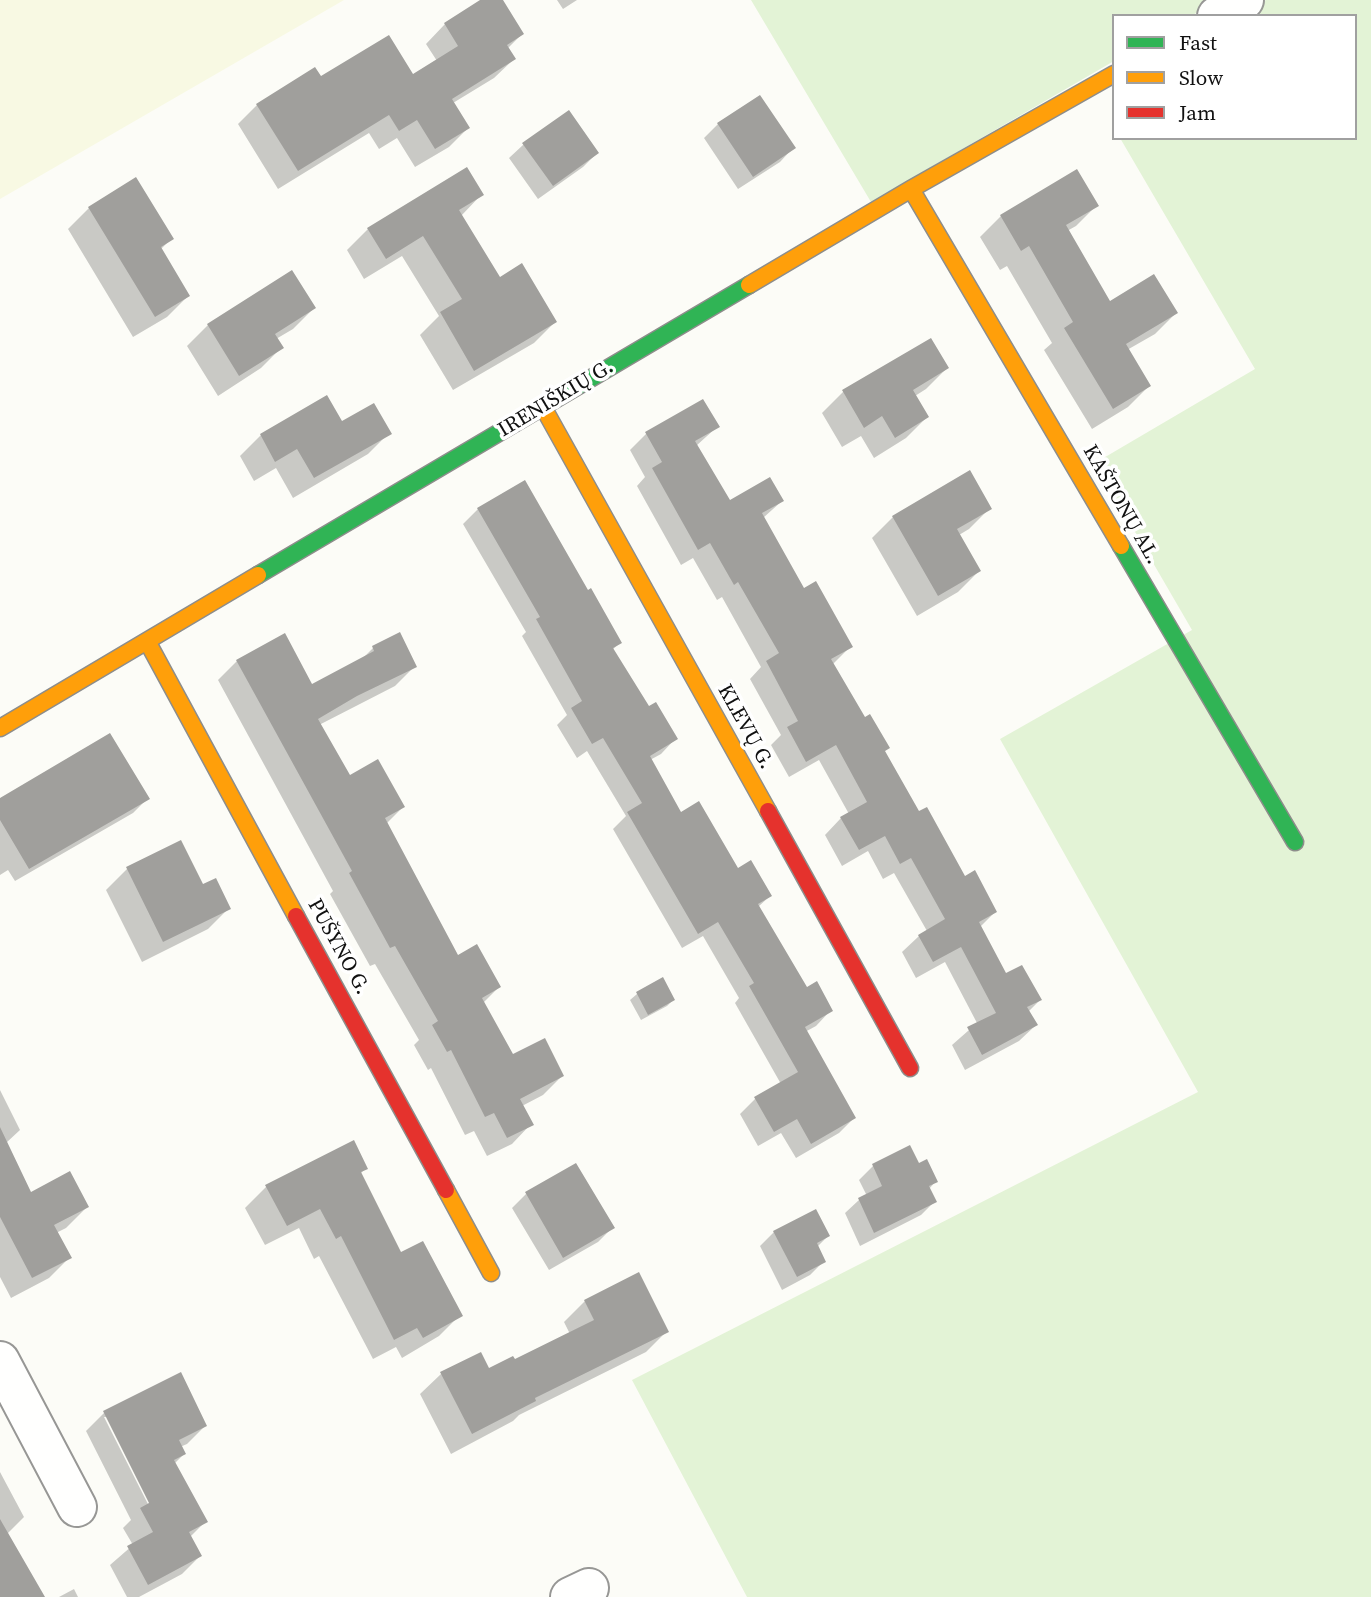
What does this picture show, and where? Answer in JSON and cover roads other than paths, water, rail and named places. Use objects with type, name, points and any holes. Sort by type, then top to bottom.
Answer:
[{"type":"street","points":[[1220,14],[1244,0]]},
{"type":"street","name":"IRENIŠKIŲ G.","points":[[0,728],[911,188],[1112,75]]},
{"type":"street","name":"KAŠTONŲ AL.","points":[[911,188],[1295,842]]},
{"type":"street","name":"KLEVŲ G.","points":[[543,407],[910,1068]]},
{"type":"street","name":"PUŠYNO G.","points":[[147,641],[491,1273]]},
{"type":"street","points":[[0,1361],[77,1507]]}]
